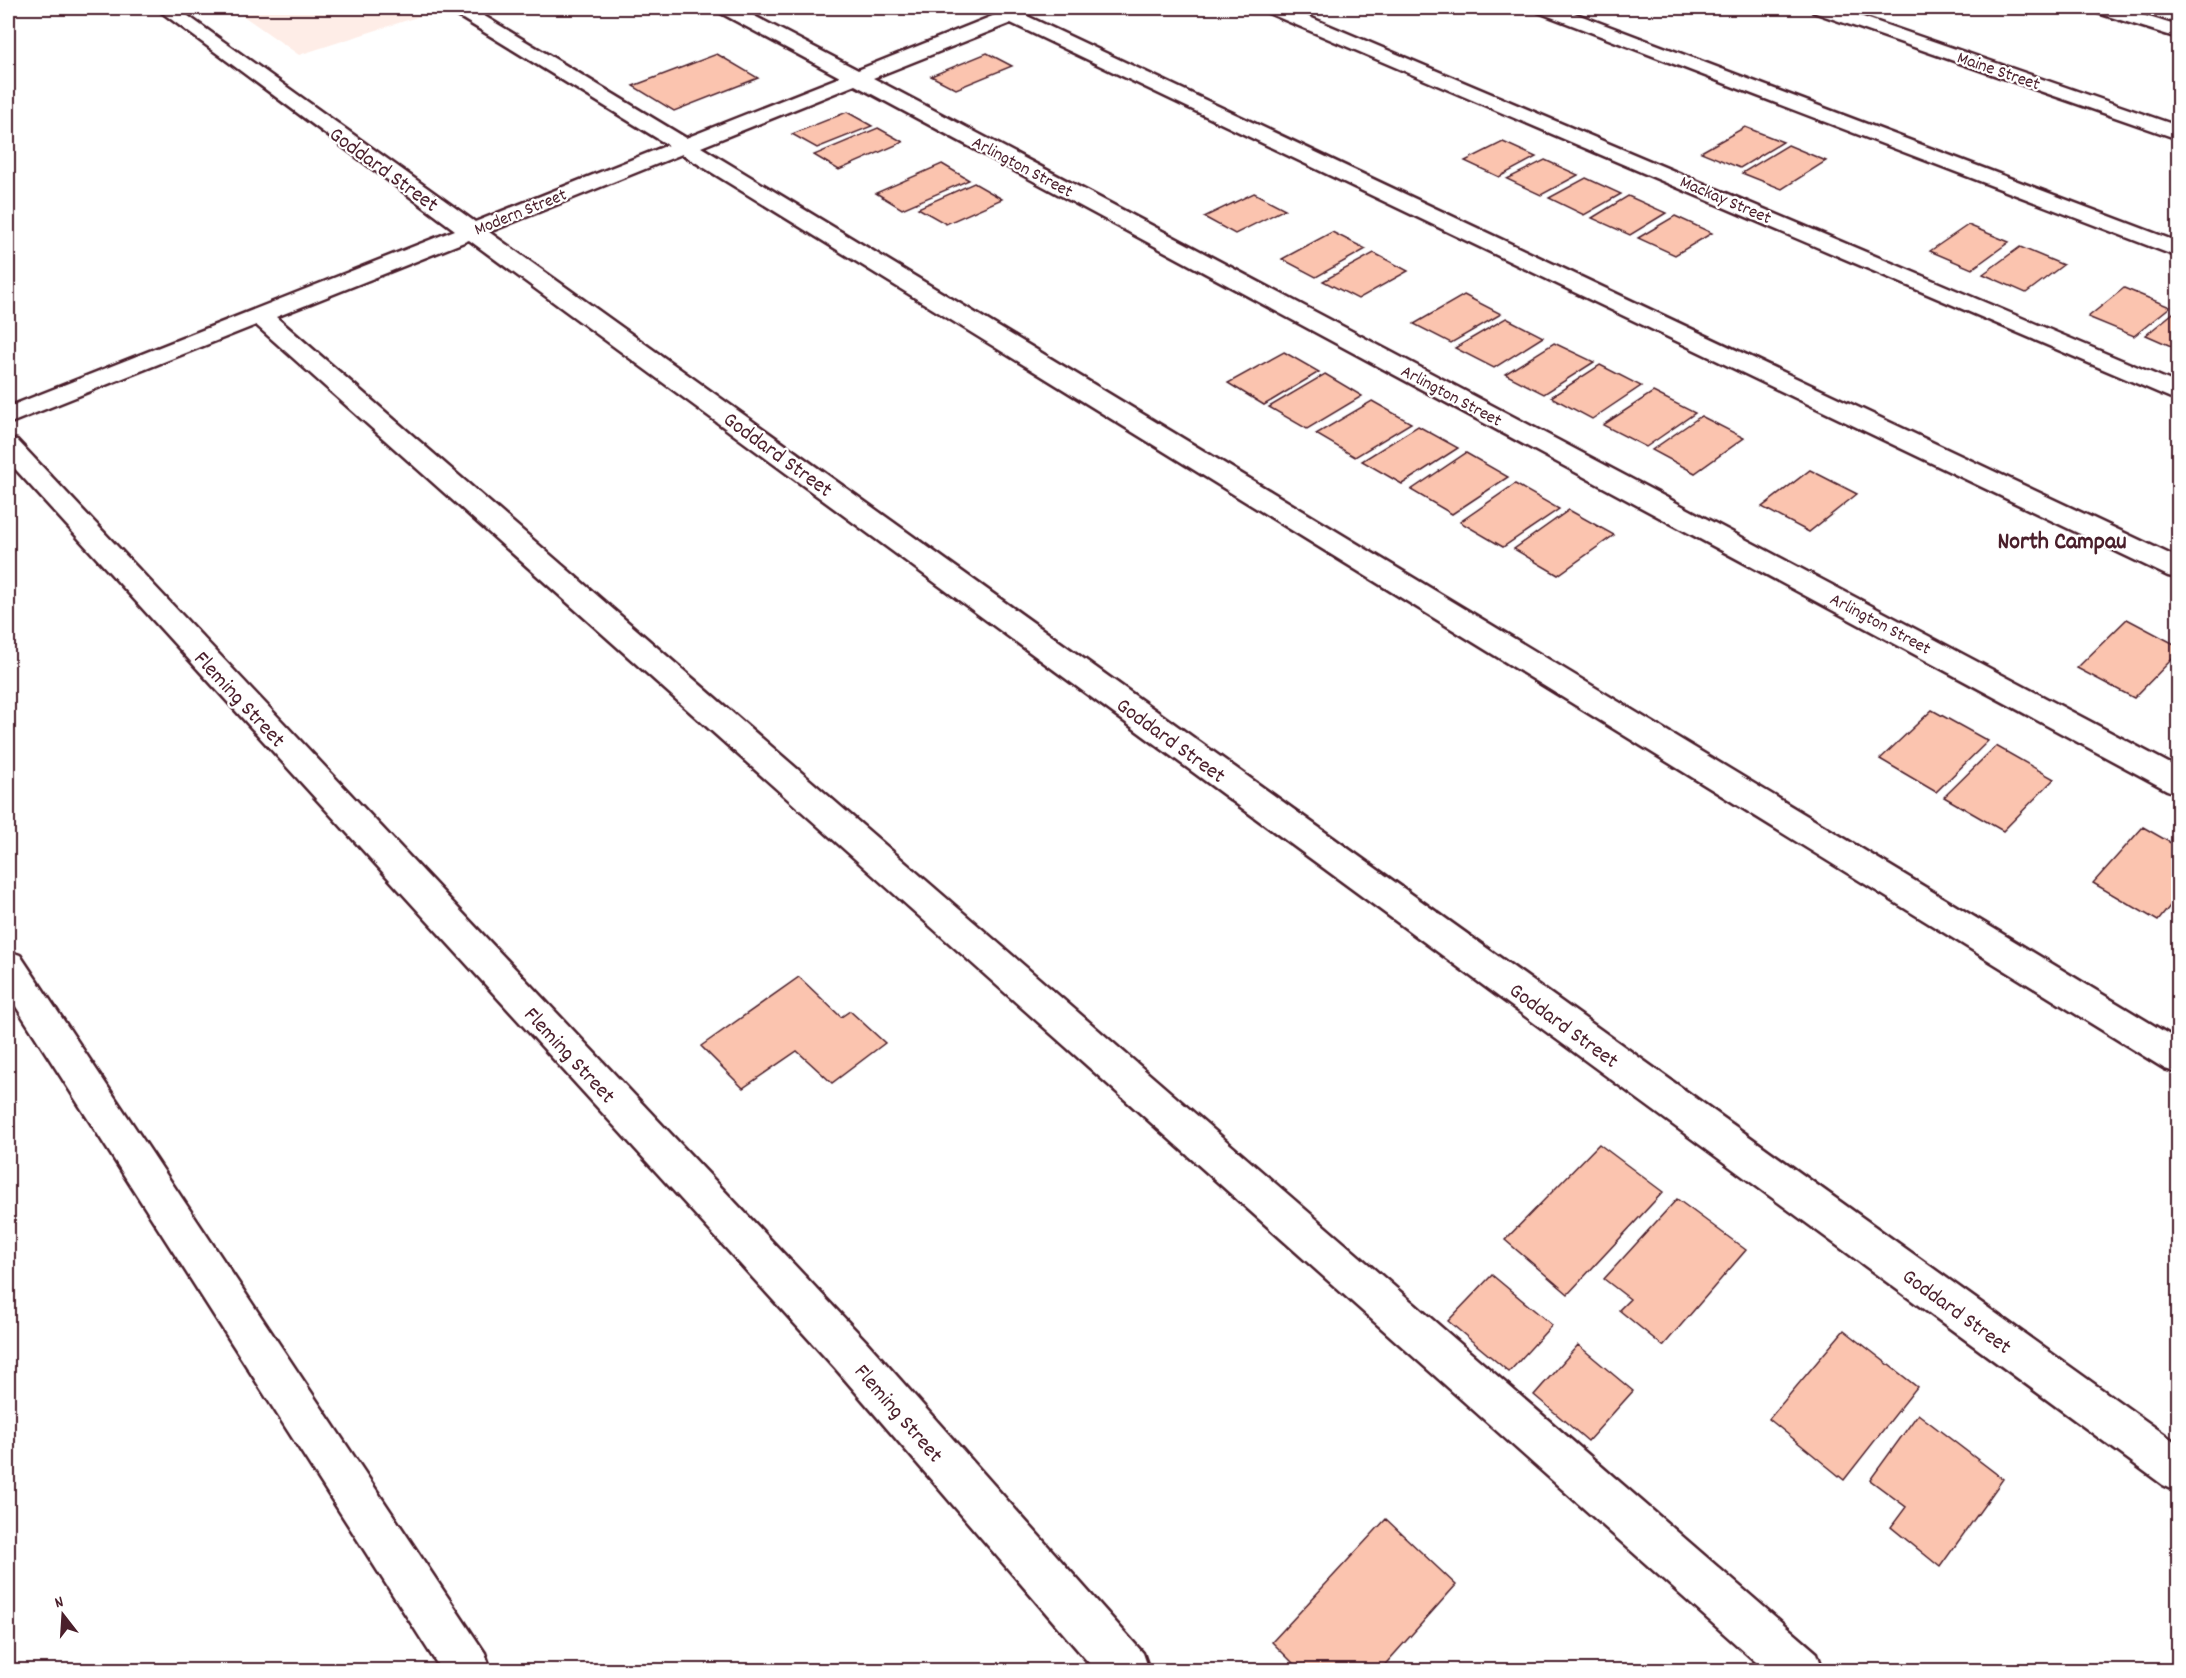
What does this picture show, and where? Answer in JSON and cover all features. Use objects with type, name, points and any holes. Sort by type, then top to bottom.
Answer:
[{"type":"street","name":"Goddard Street","points":[[165,8],[2178,1470]]},
{"type":"street","name":"Arlington Street","points":[[726,8],[2178,782]]},
{"type":"street","name":"Mackay Street","points":[[1273,8],[2178,393]]},
{"type":"street","points":[[1545,8],[2178,250]]},
{"type":"street","name":"Maine Street","points":[[1820,8],[2178,134]]},
{"type":"street","points":[[2102,8],[2178,32]]},
{"type":"street","points":[[460,9],[2178,1058]]},
{"type":"street","name":"Modern Street","points":[[8,416],[858,78],[1013,10]]},
{"type":"street","points":[[1013,10],[2178,569]]},
{"type":"street","points":[[259,315],[1800,1671]]},
{"type":"street","name":"Fleming Street","points":[[8,446],[850,1354],[1126,1671]]},
{"type":"street","points":[[8,965],[468,1671]]},
{"type":"shaded area","points":[[232,8],[445,8],[299,55]]},
{"type":"building","points":[[987,53],[1012,66],[956,89],[931,76]]},
{"type":"building","points":[[717,54],[758,78],[674,111],[633,86]]},
{"type":"building","points":[[847,112],[872,126],[817,148],[792,134]]},
{"type":"building","points":[[1745,127],[1783,142],[1740,168],[1701,152]]},
{"type":"building","points":[[878,128],[903,142],[839,170],[814,155]]},
{"type":"building","points":[[1503,142],[1536,157],[1499,177],[1465,161]]},
{"type":"building","points":[[1788,145],[1826,161],[1782,189],[1742,173]]},
{"type":"building","points":[[1545,160],[1578,175],[1541,195],[1507,179]]},
{"type":"building","points":[[942,164],[969,180],[902,209],[876,193]]},
{"type":"building","points":[[1586,178],[1621,194],[1584,215],[1549,198]]},
{"type":"building","points":[[974,183],[1002,199],[946,224],[918,208]]},
{"type":"building","points":[[1254,193],[1285,209],[1235,234],[1204,217]]},
{"type":"building","points":[[1628,196],[1666,213],[1630,235],[1592,218]]},
{"type":"building","points":[[1675,216],[1712,233],[1675,255],[1638,238]]},
{"type":"building","points":[[1968,225],[2009,242],[1972,269],[1930,251]]},
{"type":"building","points":[[1332,232],[1366,249],[1316,277],[1282,259]]},
{"type":"building","points":[[2020,247],[2063,265],[2026,293],[1983,274]]},
{"type":"building","points":[[1374,253],[1408,271],[1358,299],[1323,281]]},
{"type":"building","points":[[2124,288],[2170,307],[2134,336],[2088,317]]},
{"type":"building","points":[[1464,295],[1501,314],[1451,343],[1414,324]]},
{"type":"building","points":[[2178,309],[2178,349],[2146,335]]},
{"type":"building","points":[[1506,318],[1543,337],[1494,368],[1455,348]]},
{"type":"building","points":[[1554,343],[1594,362],[1544,394],[1505,374]]},
{"type":"building","points":[[1284,352],[1319,372],[1264,405],[1228,383]]},
{"type":"building","points":[[1600,365],[1641,386],[1592,419],[1551,397]]},
{"type":"building","points":[[1325,374],[1362,396],[1307,429],[1269,407]]},
{"type":"building","points":[[1653,392],[1695,413],[1646,447],[1603,425]]},
{"type":"building","points":[[1372,401],[1411,423],[1355,457],[1316,434]]},
{"type":"building","points":[[1701,416],[1744,438],[1695,473],[1652,450]]},
{"type":"building","points":[[1418,426],[1458,448],[1402,484],[1362,461]]},
{"type":"building","points":[[1466,453],[1508,477],[1452,514],[1411,490]]},
{"type":"building","points":[[1810,470],[1857,494],[1809,532],[1762,507]]},
{"type":"building","points":[[1515,484],[1559,509],[1503,547],[1460,522]]},
{"type":"building","points":[[1569,510],[1614,535],[1558,575],[1514,549]]},
{"type":"building","points":[[2127,619],[2178,646],[2178,653],[2134,698],[2077,668]]},
{"type":"building","points":[[1932,710],[1988,741],[1936,792],[1880,759]]},
{"type":"building","points":[[1996,746],[2054,779],[2003,831],[1944,797]]},
{"type":"building","points":[[2143,827],[2178,847],[2178,896],[2158,921],[2093,883]]},
{"type":"building","points":[[799,977],[841,1017],[850,1011],[885,1043],[832,1083],[797,1051],[743,1088],[701,1046]]},
{"type":"building","points":[[1599,1144],[1663,1192],[1568,1294],[1505,1240]]},
{"type":"building","points":[[1677,1199],[1746,1250],[1663,1346],[1619,1310],[1630,1299],[1604,1279]]},
{"type":"building","points":[[1492,1275],[1552,1325],[1509,1372],[1448,1321]]},
{"type":"building","points":[[1844,1330],[1917,1387],[1844,1480],[1769,1419]]},
{"type":"building","points":[[1578,1345],[1633,1391],[1588,1441],[1534,1395]]},
{"type":"building","points":[[1918,1414],[2003,1479],[1940,1567],[1891,1527],[1906,1507],[1870,1480]]},
{"type":"building","points":[[1386,1519],[1456,1585],[1380,1670],[1300,1670],[1272,1642]]},
{"type":"district","name":"North Campau","points":[[2062,540]]}]
